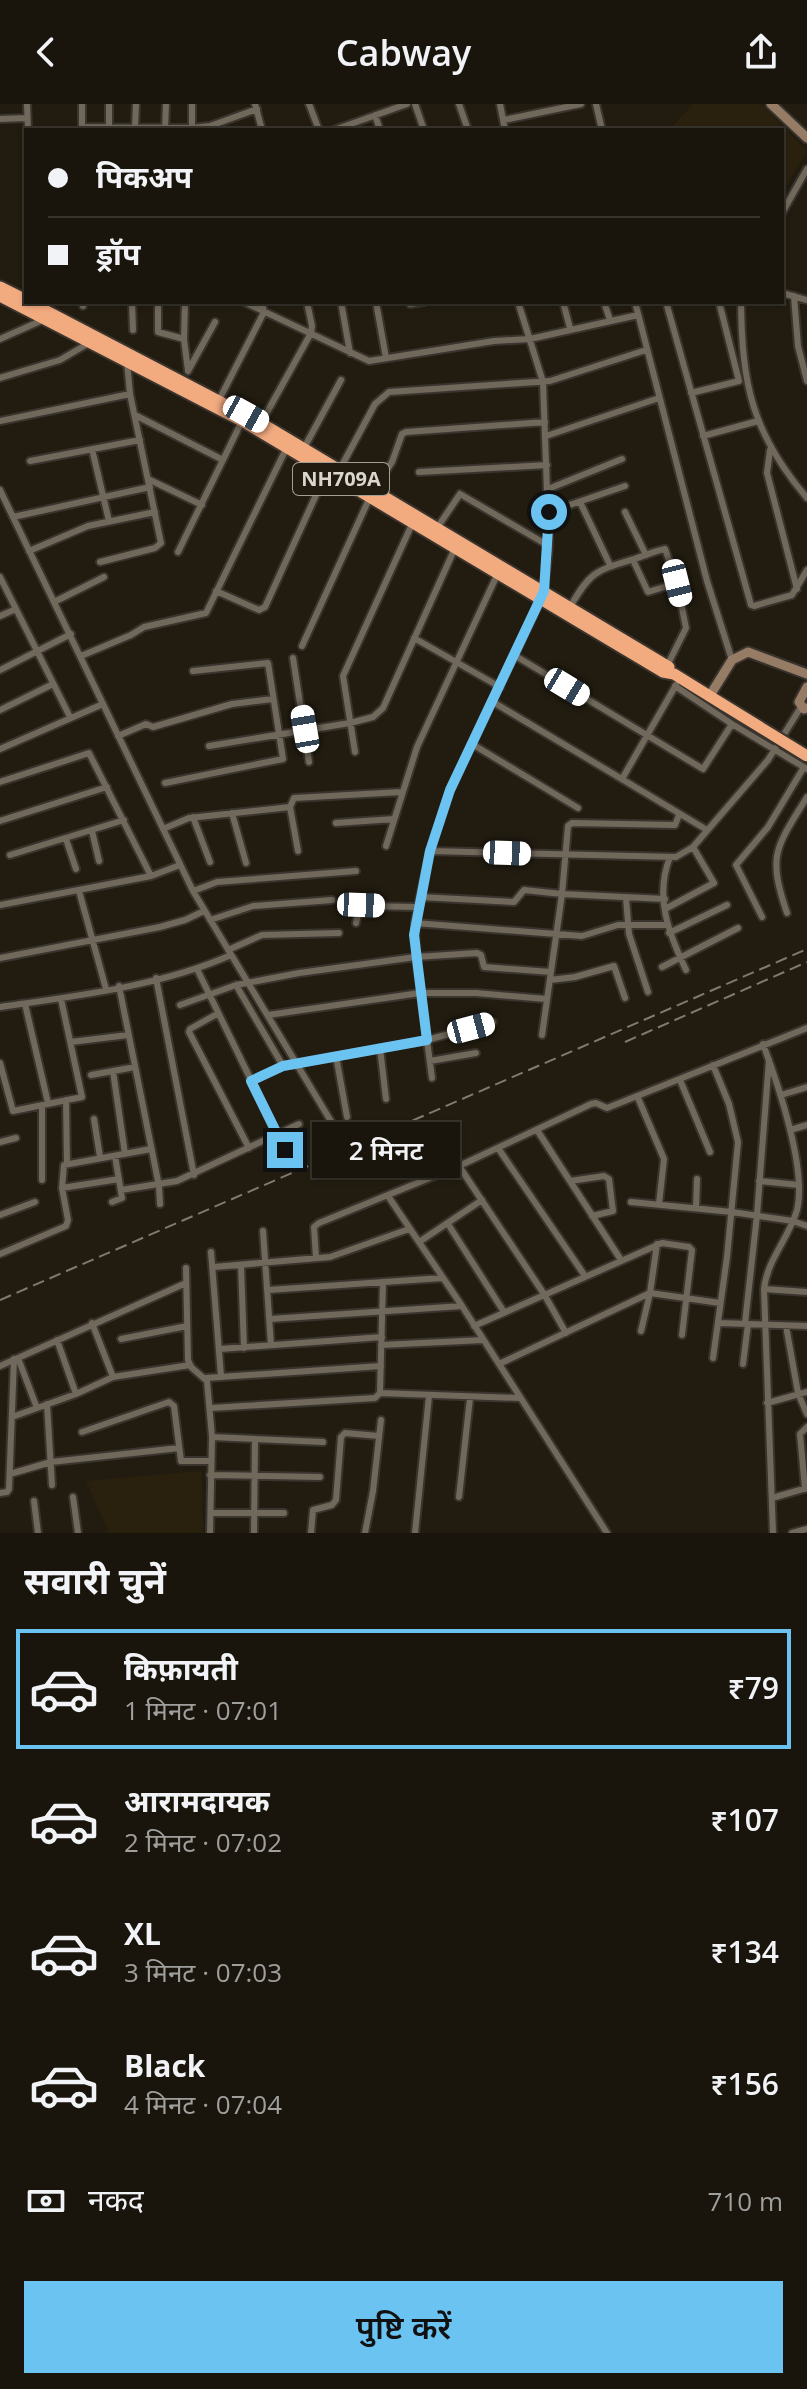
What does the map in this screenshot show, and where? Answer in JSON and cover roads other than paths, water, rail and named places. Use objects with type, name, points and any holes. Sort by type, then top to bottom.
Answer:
[{"type":"highway","name":"NH709A","points":[[0,287],[24,301]]},
{"type":"highway","name":"NH709A","points":[[2,299],[24,303]]},
{"type":"highway","name":"NH709A","points":[[30,304],[45,319],[242,421],[304,448],[334,470],[437,528],[724,705],[806,764]]},
{"type":"highway","name":"NH709A","points":[[30,304],[186,376],[287,447],[334,470]]},
{"type":"highway","name":"NH709A","points":[[372,493],[413,522],[498,573],[570,607],[672,675]]},
{"type":"street","points":[[27,104],[28,128]]},
{"type":"street","points":[[82,104],[82,128]]},
{"type":"street","points":[[108,128],[109,104]]},
{"type":"street","points":[[135,128],[136,104]]},
{"type":"street","points":[[165,128],[166,104]]},
{"type":"street","points":[[192,104],[192,128]]},
{"type":"street","points":[[309,104],[318,128]]},
{"type":"street","points":[[339,128],[407,104]]},
{"type":"street","points":[[415,104],[423,128]]},
{"type":"street","points":[[459,104],[467,128]]},
{"type":"street","points":[[500,104],[505,128]]},
{"type":"street","points":[[504,120],[581,104]]},
{"type":"street","points":[[596,104],[602,128]]},
{"type":"street","points":[[773,105],[807,138]]},
{"type":"street","points":[[217,127],[256,106],[262,128]]},
{"type":"street","points":[[375,115],[379,128]]},
{"type":"street","points":[[0,119],[27,118]]},
{"type":"street","points":[[784,209],[807,169]]},
{"type":"street","points":[[784,294],[807,300]]},
{"type":"street","points":[[794,296],[798,346],[807,381]]},
{"type":"street","points":[[132,304],[133,330]]},
{"type":"street","points":[[158,304],[159,333],[184,339]]},
{"type":"street","points":[[185,304],[186,376]]},
{"type":"street","points":[[248,304],[366,361],[494,341],[530,339],[638,315]]},
{"type":"street","points":[[219,400],[264,312],[262,304]]},
{"type":"street","points":[[259,426],[311,333],[307,304]]},
{"type":"street","points":[[341,304],[350,353]]},
{"type":"street","points":[[376,304],[386,358]]},
{"type":"street","points":[[432,1078],[416,957],[415,923],[430,851],[450,790],[543,595],[549,546],[543,382],[519,304]]},
{"type":"street","points":[[564,304],[570,328]]},
{"type":"street","points":[[605,304],[610,320]]},
{"type":"street","points":[[635,304],[707,581],[732,660]]},
{"type":"street","points":[[667,304],[751,605],[790,596],[807,570]]},
{"type":"street","points":[[720,304],[743,380],[770,450],[807,498]]},
{"type":"street","points":[[741,304],[743,380]]},
{"type":"street","points":[[0,339],[45,319]]},
{"type":"street","points":[[186,376],[215,322]]},
{"type":"street","points":[[0,378],[60,360],[91,342]]},
{"type":"street","points":[[798,346],[807,350]]},
{"type":"street","points":[[216,591],[259,610],[265,607],[334,470],[375,404],[389,392],[543,382],[646,350]]},
{"type":"street","points":[[100,562],[160,546],[130,394],[127,361]]},
{"type":"street","points":[[304,448],[341,380]]},
{"type":"street","points":[[691,393],[743,380]]},
{"type":"street","points":[[0,421],[130,394]]},
{"type":"street","points":[[546,436],[659,398]]},
{"type":"street","points":[[135,415],[223,460]]},
{"type":"street","points":[[178,552],[242,421]]},
{"type":"street","points":[[703,436],[758,421]]},
{"type":"street","points":[[302,646],[372,493],[392,462],[404,433],[545,422]]},
{"type":"street","points":[[30,461],[140,440]]},
{"type":"street","points":[[81,656],[144,627],[205,614],[287,447]]},
{"type":"street","points":[[92,449],[109,521]]},
{"type":"street","points":[[770,450],[767,473],[797,589]]},
{"type":"street","points":[[548,489],[622,459]]},
{"type":"street","points":[[419,472],[547,465]]},
{"type":"street","points":[[13,517],[149,483],[202,505]]},
{"type":"street","points":[[549,512],[625,486]]},
{"type":"street","points":[[0,490],[193,891],[332,1123]]},
{"type":"street","points":[[437,528],[457,495],[461,494],[549,546]]},
{"type":"street","points":[[580,502],[610,565]]},
{"type":"street","points":[[29,551],[75,530],[155,512]]},
{"type":"street","points":[[625,512],[646,555]]},
{"type":"street","points":[[355,752],[344,672],[413,522]]},
{"type":"street","points":[[209,746],[350,723],[380,712],[455,548]]},
{"type":"street","points":[[570,607],[585,581],[610,565],[666,550],[677,583],[686,628],[672,675],[622,779]]},
{"type":"street","points":[[633,560],[648,592],[677,583]]},
{"type":"street","points":[[386,846],[417,747],[498,573]]},
{"type":"street","points":[[0,577],[70,717]]},
{"type":"street","points":[[54,602],[104,577]]},
{"type":"street","points":[[0,616],[16,609]]},
{"type":"street","points":[[0,670],[71,634]]},
{"type":"street","points":[[414,638],[500,687]]},
{"type":"street","points":[[709,697],[732,660],[740,654],[755,652],[807,674]]},
{"type":"street","points":[[514,655],[704,769],[732,724]]},
{"type":"street","points":[[293,658],[309,762]]},
{"type":"street","points":[[165,783],[282,761],[283,758],[269,665],[266,662],[193,671]]},
{"type":"street","points":[[672,675],[732,724],[806,764],[768,827],[736,865],[762,917]]},
{"type":"street","points":[[0,710],[53,684]]},
{"type":"street","points":[[430,851],[670,857],[693,847],[776,750],[804,708],[801,697],[807,687]]},
{"type":"street","points":[[118,736],[145,724],[154,727],[232,704],[273,699]]},
{"type":"street","points":[[493,702],[707,830]]},
{"type":"street","points":[[0,749],[103,704]]},
{"type":"street","points":[[472,744],[578,808]]},
{"type":"street","points":[[0,782],[88,753],[151,876]]},
{"type":"street","points":[[0,821],[107,787]]},
{"type":"street","points":[[298,851],[290,807],[296,797],[401,792]]},
{"type":"street","points":[[787,913],[776,880],[775,865],[780,843],[807,797]]},
{"type":"street","points":[[163,829],[193,817],[290,807]]},
{"type":"street","points":[[232,813],[246,863]]},
{"type":"street","points":[[542,1035],[562,894],[568,826],[572,823],[675,825],[679,815]]},
{"type":"street","points":[[193,817],[210,862]]},
{"type":"street","points":[[336,823],[394,819]]},
{"type":"street","points":[[10,855],[124,820]]},
{"type":"street","points":[[92,831],[99,861]]},
{"type":"street","points":[[66,839],[76,869]]},
{"type":"street","points":[[665,909],[714,881],[693,847]]},
{"type":"street","points":[[670,857],[665,877],[667,929],[686,970]]},
{"type":"street","points":[[0,905],[151,876],[180,865]]},
{"type":"street","points":[[193,891],[217,882],[356,871]]},
{"type":"street","points":[[420,897],[514,902],[524,890],[665,899]]},
{"type":"street","points":[[79,891],[106,989]]},
{"type":"street","points":[[626,898],[627,925],[648,992]]},
{"type":"street","points":[[210,920],[253,906],[332,900]]},
{"type":"street","points":[[356,923],[357,908],[361,905],[418,907]]},
{"type":"street","points":[[415,923],[582,936],[627,925],[667,929],[727,905]]},
{"type":"street","points":[[0,958],[160,927],[204,911]]},
{"type":"street","points":[[662,967],[738,928]]},
{"type":"street","points":[[0,1007],[61,999],[197,969],[266,935],[339,933]]},
{"type":"street","points":[[180,1005],[236,985],[416,957],[477,953],[481,955],[484,967],[550,976],[575,977],[614,966],[625,998]]},
{"type":"street","points":[[197,969],[285,1150]]},
{"type":"street","points":[[156,978],[194,1175]]},
{"type":"street","points":[[236,985],[283,1066]]},
{"type":"street","points":[[119,986],[160,1204]]},
{"type":"street","points":[[268,1015],[420,993],[476,993],[546,999]]},
{"type":"street","points":[[0,1063],[12,1110],[83,1095],[61,999]]},
{"type":"street","points":[[25,1004],[45,1104],[42,1180]]},
{"type":"street","points":[[217,1014],[189,1032],[249,1148]]},
{"type":"street","points":[[251,1081],[283,1066],[427,1040],[493,1022]]},
{"type":"street","points":[[316,1258],[316,1225],[459,1166],[591,1104],[609,1108],[638,1098],[807,1028]]},
{"type":"street","points":[[71,1042],[128,1035]]},
{"type":"street","points":[[763,1044],[790,1130],[799,1185],[798,1208],[768,1269],[764,1289],[773,1533]]},
{"type":"street","points":[[380,1048],[386,1099]]},
{"type":"street","points":[[430,1061],[476,1053]]},
{"type":"street","points":[[336,1056],[347,1117]]},
{"type":"street","points":[[743,1364],[769,1060]]},
{"type":"street","points":[[713,1065],[737,1133],[732,1212],[713,1358]]},
{"type":"street","points":[[91,1075],[135,1067]]},
{"type":"street","points":[[113,1071],[125,1154]]},
{"type":"street","points":[[680,1080],[710,1152]]},
{"type":"street","points":[[781,1095],[807,1087]]},
{"type":"street","points":[[638,1098],[664,1159],[659,1204]]},
{"type":"street","points":[[66,1100],[67,1164]]},
{"type":"street","points":[[94,1119],[100,1157]]},
{"type":"street","points":[[121,1190],[159,1186],[194,1175],[299,1124]]},
{"type":"street","points":[[790,1130],[807,1125]]},
{"type":"street","points":[[537,1130],[621,1260]]},
{"type":"street","points":[[0,1142],[16,1138]]},
{"type":"street","points":[[498,1148],[585,1276]]},
{"type":"street","points":[[0,1254],[66,1226],[62,1167],[151,1149]]},
{"type":"street","points":[[112,1202],[122,1199],[115,1156]]},
{"type":"street","points":[[798,1166],[807,1164]]},
{"type":"street","points":[[459,1166],[544,1294],[566,1333]]},
{"type":"street","points":[[570,1181],[604,1176],[609,1179],[613,1211],[592,1216]]},
{"type":"street","points":[[62,1188],[119,1179]]},
{"type":"street","points":[[696,1208],[697,1179]]},
{"type":"street","points":[[759,1181],[799,1185]]},
{"type":"street","points":[[388,1196],[607,1533]]},
{"type":"street","points":[[419,1242],[482,1200]]},
{"type":"street","points":[[0,1215],[35,1202]]},
{"type":"street","points":[[631,1202],[757,1215],[807,1226]]},
{"type":"street","points":[[798,1208],[807,1207]]},
{"type":"street","points":[[448,1224],[504,1312]]},
{"type":"street","points":[[214,1267],[341,1254],[409,1229]]},
{"type":"street","points":[[263,1231],[271,1345]]},
{"type":"street","points":[[641,1331],[657,1244]]},
{"type":"street","points":[[474,1326],[657,1244],[691,1248],[682,1335]]},
{"type":"street","points":[[211,1252],[221,1376]]},
{"type":"street","points":[[241,1265],[244,1348]]},
{"type":"street","points":[[186,1268],[190,1365],[206,1378],[211,1408],[210,1533]]},
{"type":"street","points":[[268,1290],[442,1278]]},
{"type":"street","points":[[211,1408],[375,1398],[380,1393],[383,1282]]},
{"type":"street","points":[[0,1366],[186,1283]]},
{"type":"street","points":[[764,1289],[807,1292]]},
{"type":"street","points":[[499,1364],[650,1293],[720,1303]]},
{"type":"street","points":[[270,1319],[462,1306]]},
{"type":"street","points":[[92,1323],[113,1377]]},
{"type":"street","points":[[718,1323],[807,1326]]},
{"type":"street","points":[[121,1339],[187,1326]]},
{"type":"street","points":[[786,1326],[798,1393],[807,1414]]},
{"type":"street","points":[[57,1340],[76,1394]]},
{"type":"street","points":[[220,1349],[381,1341],[483,1340]]},
{"type":"street","points":[[16,1359],[37,1408]]},
{"type":"street","points":[[0,1493],[9,1491],[16,1359]]},
{"type":"street","points":[[12,1417],[113,1377],[190,1365]]},
{"type":"street","points":[[206,1378],[381,1366]]},
{"type":"street","points":[[767,1403],[807,1392]]},
{"type":"street","points":[[380,1393],[521,1398]]},
{"type":"street","points":[[415,1533],[429,1396]]},
{"type":"street","points":[[459,1497],[470,1398]]},
{"type":"street","points":[[82,1432],[169,1402],[174,1406],[180,1458],[183,1462],[210,1461]]},
{"type":"street","points":[[47,1404],[52,1485]]},
{"type":"street","points":[[365,1533],[381,1420]]},
{"type":"street","points":[[772,1498],[806,1488],[800,1434],[807,1427]]},
{"type":"street","points":[[311,1533],[313,1510],[332,1505],[336,1500],[343,1434],[379,1436]]},
{"type":"street","points":[[212,1437],[323,1442]]},
{"type":"street","points":[[254,1533],[255,1439]]},
{"type":"street","points":[[10,1474],[51,1462],[179,1448]]},
{"type":"street","points":[[210,1475],[320,1477]]},
{"type":"street","points":[[73,1497],[78,1533]]},
{"type":"street","points":[[34,1501],[38,1533]]},
{"type":"street","points":[[211,1513],[284,1513]]},
{"type":"street","points":[[793,1533],[807,1529]]},
{"type":"railway","points":[[0,1300],[807,949]]},
{"type":"railway","points":[[625,1042],[807,962]]}]
